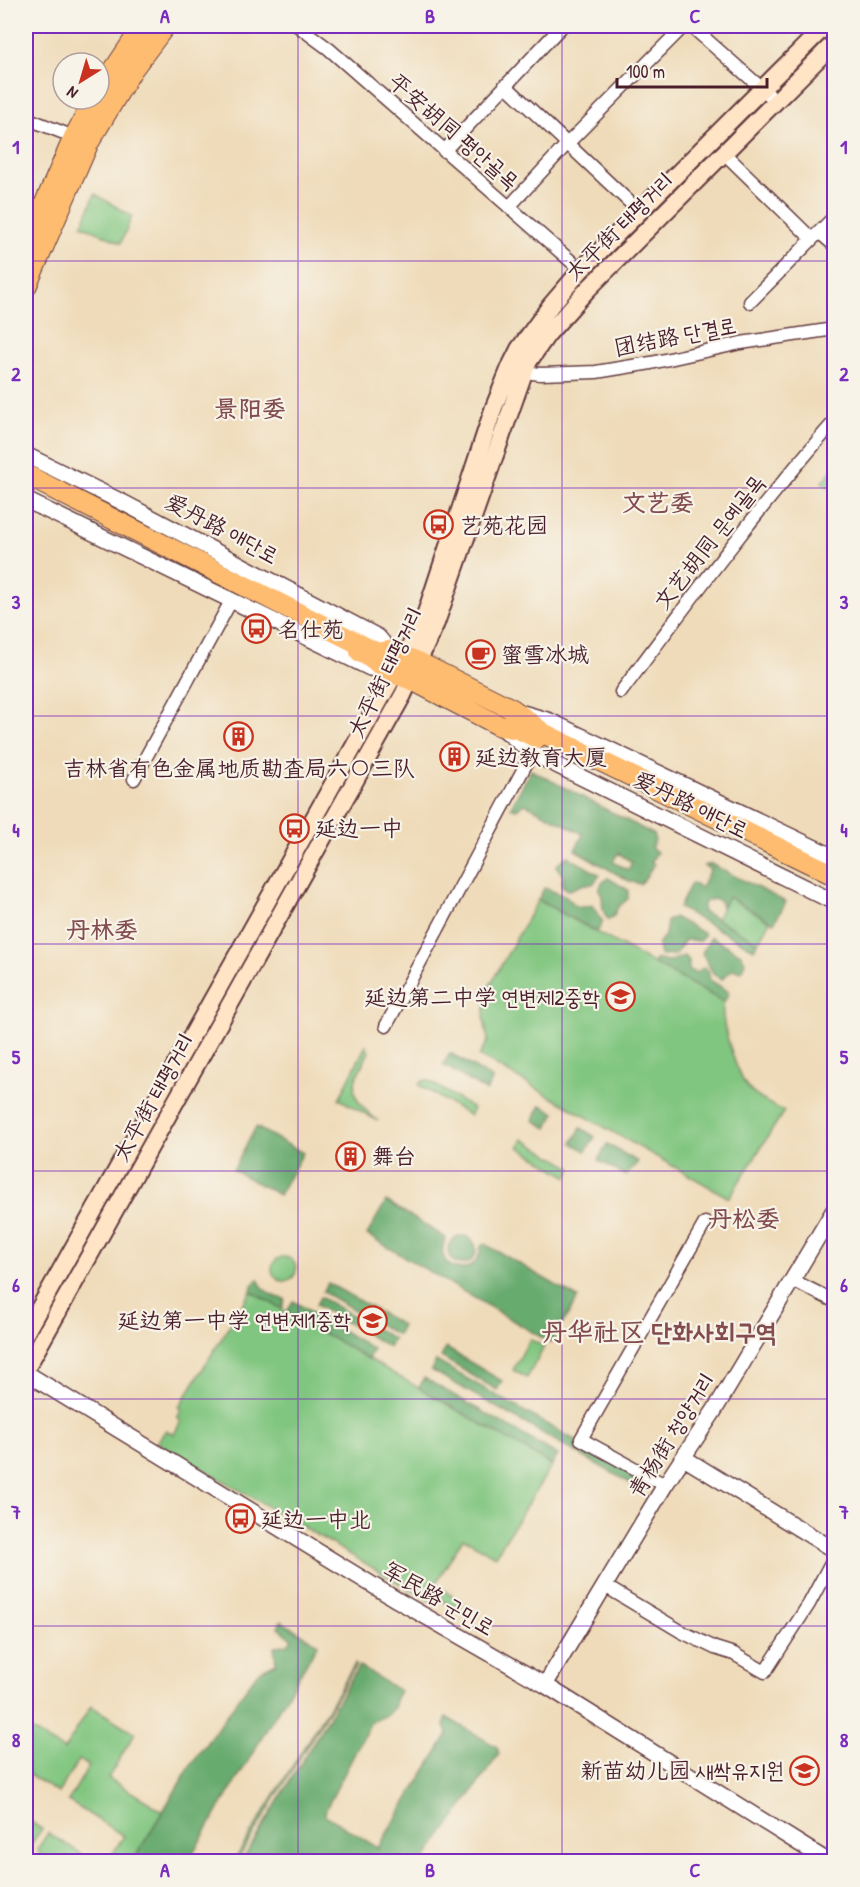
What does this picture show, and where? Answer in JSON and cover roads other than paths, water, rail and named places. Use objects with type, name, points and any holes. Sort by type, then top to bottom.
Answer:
[{"type":"main road","points":[[111,74],[143,26]]},
{"type":"main road","points":[[26,286],[88,144],[132,70],[165,26]]},
{"type":"main road","name":"太平街 태평거리","points":[[26,1332],[422,625],[494,407],[519,349],[551,305],[581,270],[825,26]]},
{"type":"main road","name":"太平街 태평거리","points":[[26,1371],[396,710],[400,665],[436,623],[524,372],[548,335],[579,298],[834,43]]},
{"type":"main road","points":[[26,246],[74,137],[88,111]]},
{"type":"main road","name":"爱丹路 애단로","points":[[26,475],[400,665],[450,689],[512,710],[543,733],[834,875]]},
{"type":"main road","name":"爱丹路 애단로","points":[[26,485],[374,659],[400,665]]},
{"type":"main road","name":"爱丹路 애단로","points":[[450,689],[500,726],[518,729],[834,887]]},
{"type":"street","name":"平安胡同 평안골목","points":[[298,26],[329,49],[581,270]]},
{"type":"street","points":[[444,151],[562,26]]},
{"type":"street","points":[[509,207],[567,144],[684,26]]},
{"type":"street","points":[[691,26],[776,101]]},
{"type":"street","points":[[505,86],[640,212]]},
{"type":"street","points":[[26,118],[74,137]]},
{"type":"street","points":[[724,153],[816,236],[834,245]]},
{"type":"street","points":[[750,302],[834,217]]},
{"type":"street","name":"团结路 단결로","points":[[524,372],[541,374],[596,372],[834,329]]},
{"type":"street","name":"文艺胡同 문예골목","points":[[621,692],[737,537],[834,422]]},
{"type":"street","name":"爱丹路 애단로","points":[[26,455],[122,502],[378,637],[400,665]]},
{"type":"street","name":"爱丹路 애단로","points":[[26,500],[370,668],[400,665]]},
{"type":"street","points":[[134,779],[231,601]]},
{"type":"street","name":"爱丹路 애단로","points":[[512,710],[550,720],[834,857]]},
{"type":"street","name":"爱丹路 애단로","points":[[500,726],[532,753],[834,902]]},
{"type":"street","points":[[386,1026],[532,753]]},
{"type":"street","name":"青杨街 청양거리","points":[[545,1685],[834,1210]]},
{"type":"street","points":[[665,1485],[581,1439],[705,1223]]},
{"type":"street","points":[[792,1280],[834,1301]]},
{"type":"street","name":"军民路 군민로","points":[[26,1371],[396,1600],[545,1685],[829,1862]]},
{"type":"street","points":[[684,1458],[834,1550]]},
{"type":"street","points":[[605,1586],[682,1632],[734,1654],[759,1670],[765,1671],[809,1604],[834,1557]]},
{"type":"place","name":"艺苑花园","points":[[439,525]]},
{"type":"place","name":"名仕苑","points":[[257,629]]},
{"type":"place","name":"蜜雪冰城","points":[[480,654]]},
{"type":"place","name":"吉林省有色金属地质勘查局六〇三队","points":[[239,736]]},
{"type":"place","name":"延边教育大厦","points":[[454,757]]},
{"type":"place","name":"延边一中","points":[[294,828]]},
{"type":"place","name":"延边第二中学 연변제2중학","points":[[621,997]]},
{"type":"place","name":"舞台","points":[[351,1156]]},
{"type":"place","name":"延边第一中学 연변제1중학","points":[[372,1320]]},
{"type":"place","name":"延边一中北","points":[[240,1519]]},
{"type":"place","name":"新苗幼儿园 새싹유지원","points":[[805,1770]]},
{"type":"district","name":"景阳委","points":[[250,408]]},
{"type":"district","name":"文艺委","points":[[658,502]]},
{"type":"district","name":"丹林委","points":[[102,929]]},
{"type":"district","name":"丹松委","points":[[744,1218]]},
{"type":"district","name":"丹华社区 단화사회구역","points":[[659,1331]]}]
